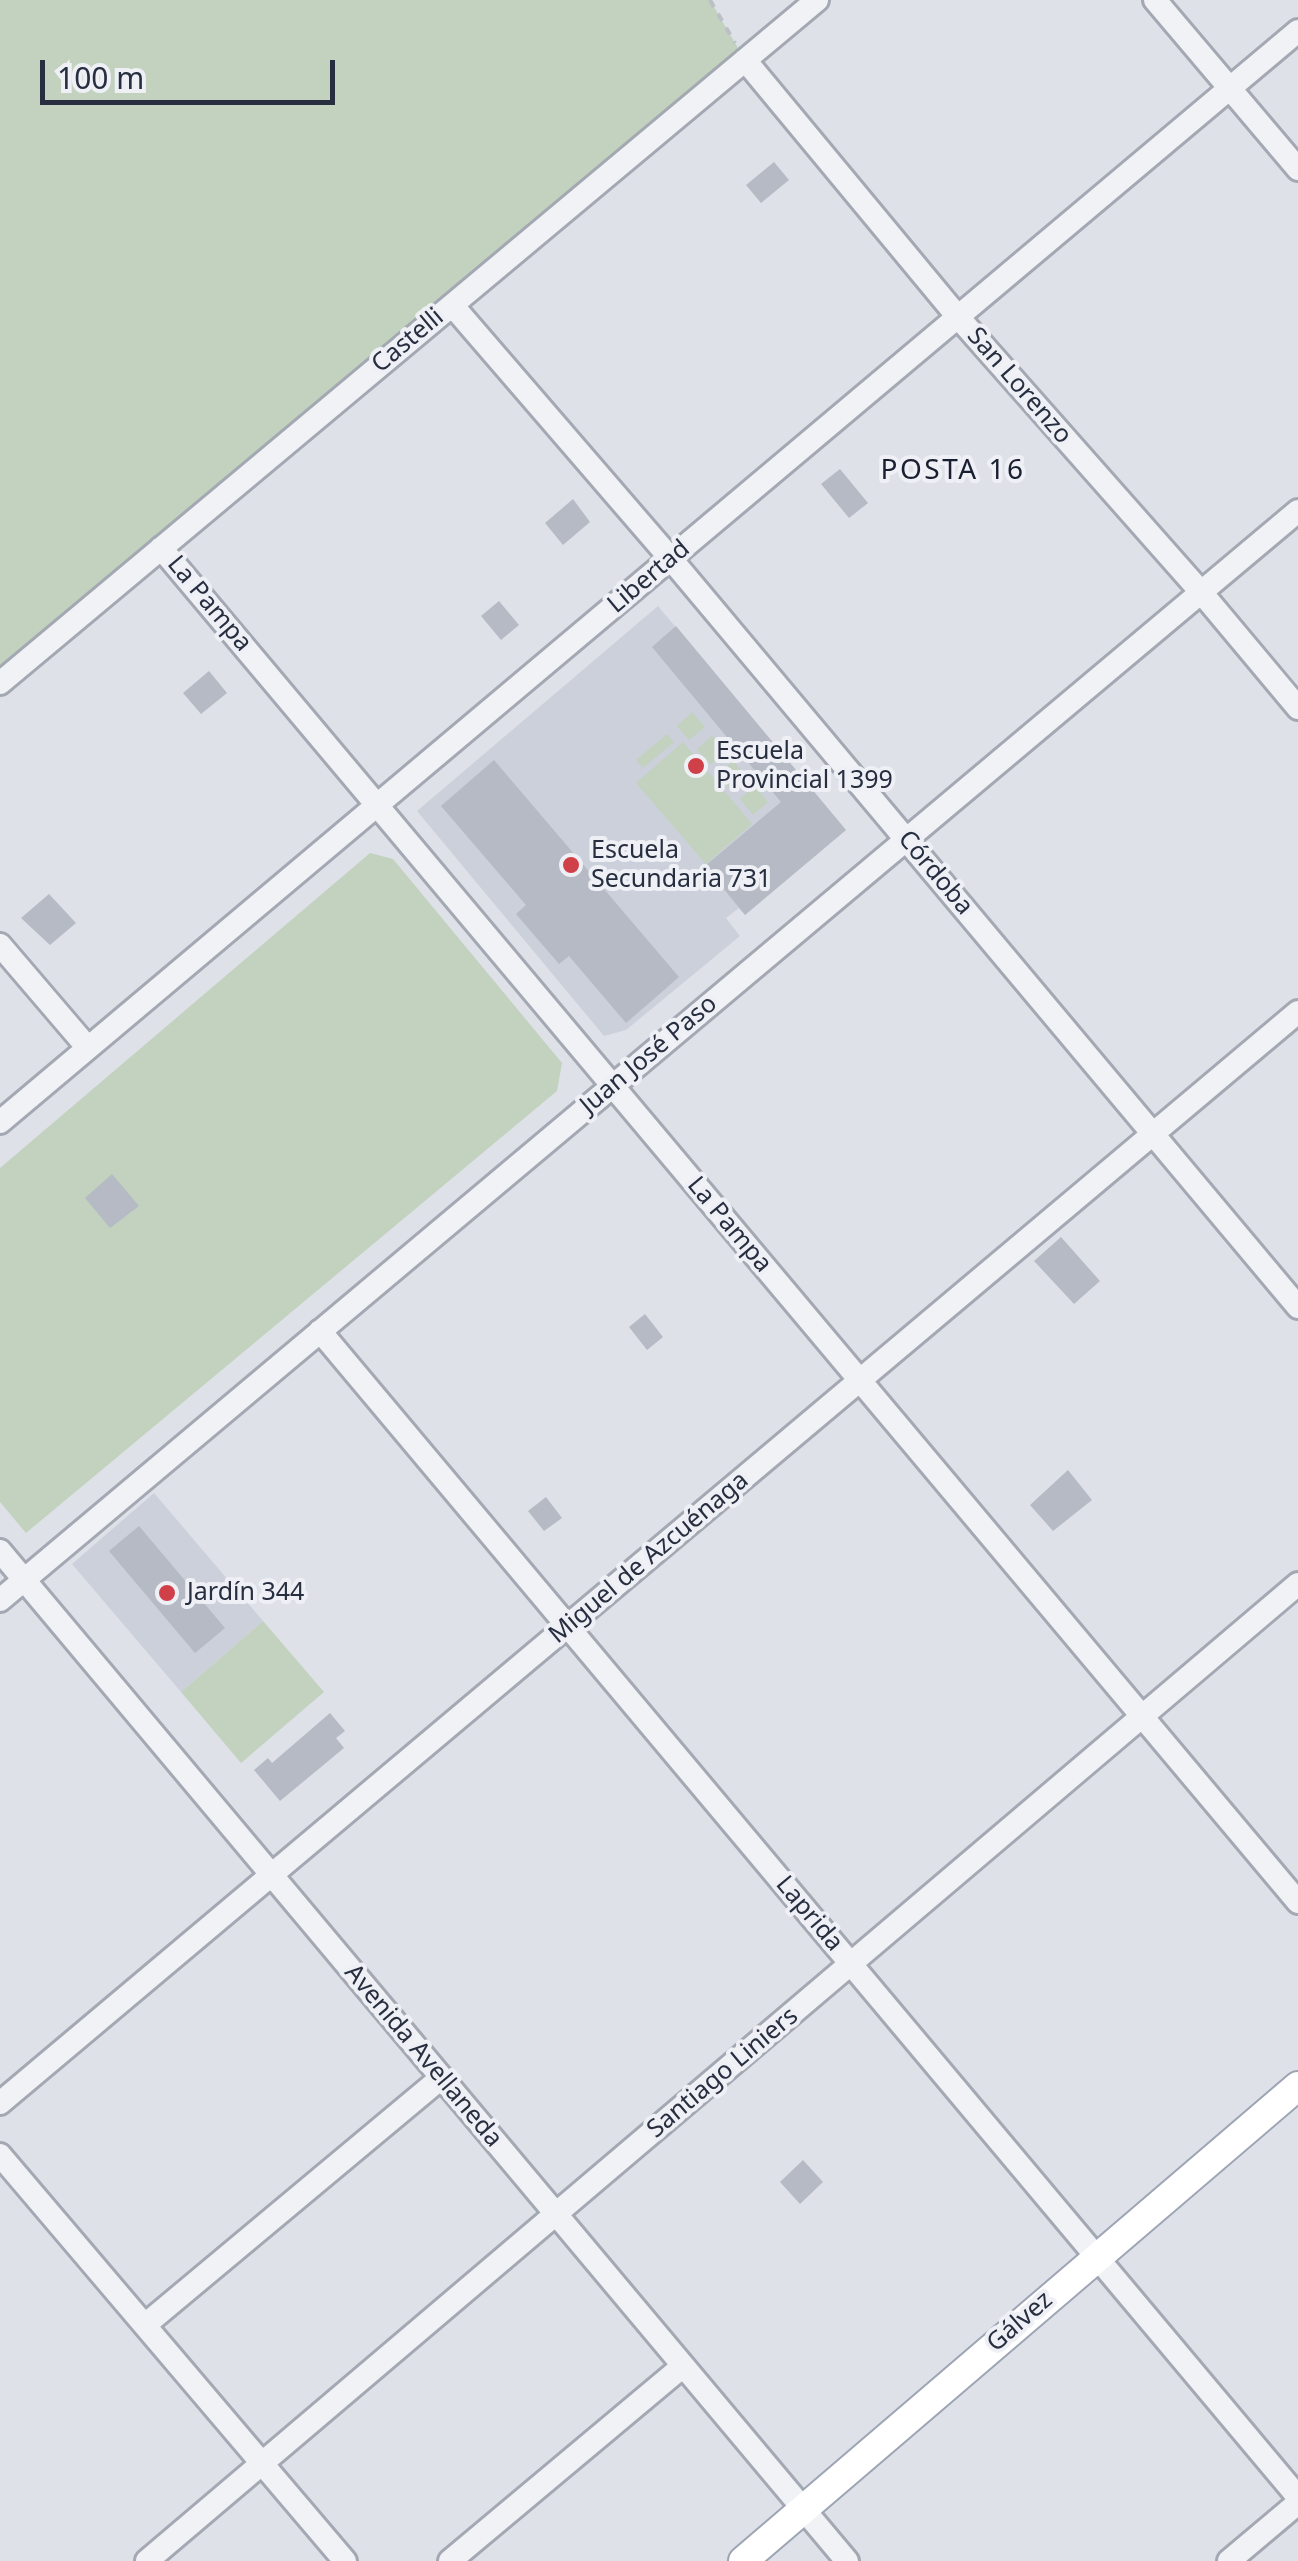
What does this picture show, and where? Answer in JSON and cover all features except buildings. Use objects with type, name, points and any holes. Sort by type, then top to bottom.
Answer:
[{"type":"main road","name":"Gálvez","points":[[744,2561],[1298,2086]]},
{"type":"street","name":"Castelli","points":[[0,683],[817,0]]},
{"type":"street","points":[[1155,0],[1298,169]]},
{"type":"street","name":"Libertad","points":[[0,1122],[1298,31]]},
{"type":"street","name":"San Lorenzo","points":[[745,60],[958,317],[1298,708]]},
{"type":"street","name":"Córdoba","points":[[452,305],[671,559],[1298,1308]]},
{"type":"street","name":"Juan José Paso","points":[[0,1600],[1298,510]]},
{"type":"street","name":"La Pampa","points":[[161,548],[1298,1902]]},
{"type":"street","points":[[0,945],[88,1048]]},
{"type":"street","name":"Miguel de Azcuénaga","points":[[0,2103],[1298,1012]]},
{"type":"street","name":"Laprida","points":[[320,1331],[1298,2500]]},
{"type":"street","name":"Avenida Avellaneda","points":[[0,1551],[847,2561]]},
{"type":"street","name":"Santiago Liniers","points":[[147,2561],[1298,1584]]},
{"type":"street","points":[[144,2325],[441,2078]]},
{"type":"street","points":[[0,2155],[344,2561]]},
{"type":"street","points":[[450,2561],[684,2366]]},
{"type":"street","points":[[1229,2561],[1298,2500]]},
{"type":"path","points":[[710,0],[745,60]]},
{"type":"shaded area","points":[[658,606],[846,830],[745,915],[739,908],[726,918],[740,936],[626,1030],[604,1036],[417,811]]},
{"type":"shaded area","name":"Jardín 344","points":[[154,1493],[263,1621],[181,1692],[72,1564]]},
{"type":"green space","points":[[0,0],[710,0],[745,60],[0,683]]},
{"type":"green space","points":[[692,712],[705,727],[689,740],[677,726]]},
{"type":"green space","points":[[667,734],[674,742],[643,768],[636,760]]},
{"type":"green space","points":[[712,736],[726,752],[710,765],[697,749]]},
{"type":"green space","points":[[683,742],[752,824],[706,864],[636,783]]},
{"type":"green space","points":[[733,761],[746,777],[731,790],[718,774]]},
{"type":"green space","points":[[755,786],[768,802],[753,815],[740,799]]},
{"type":"green space","points":[[370,853],[393,859],[562,1063],[557,1091],[26,1533],[0,1502],[0,1168]]},
{"type":"green space","points":[[263,1621],[324,1692],[241,1763],[181,1692]]},
{"type":"place","name":"Escuela Provincial 1399","points":[[696,766]]},
{"type":"place","name":"Escuela Secundaria 731","points":[[571,865]]},
{"type":"place","name":"Jardín 344","points":[[167,1593]]},
{"type":"district","name":"POSTA 16","points":[[953,471]]}]
